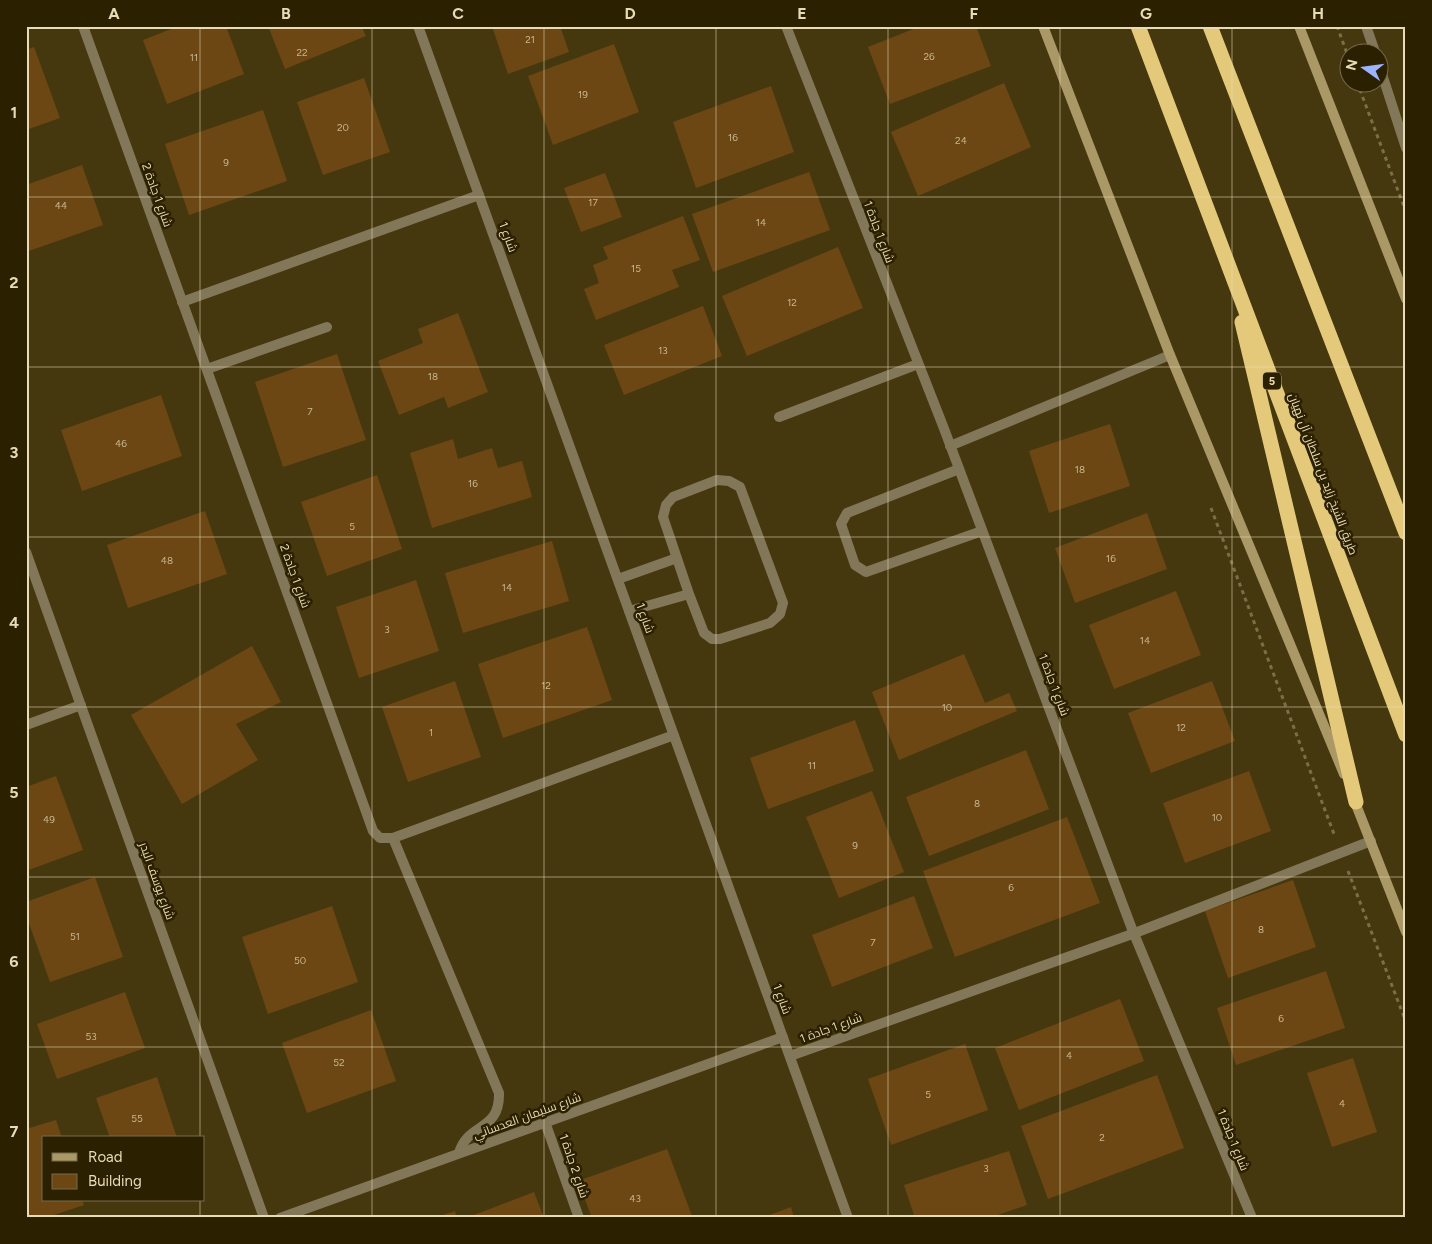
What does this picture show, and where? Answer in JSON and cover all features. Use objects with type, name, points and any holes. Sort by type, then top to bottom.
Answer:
[{"type":"highway","name":"طريق الشيخ زايد بن سلطان آل نهيان","points":[[1138,26],[1406,735]]},
{"type":"highway","points":[[1210,26],[1404,529]]},
{"type":"highway","points":[[1228,263],[1356,802]]},
{"type":"main road","points":[[1043,26],[1170,355],[1356,802],[1406,932]]},
{"type":"main road","points":[[1299,26],[1406,299]]},
{"type":"street","name":"شارع 1 جادة 2","points":[[83,26],[373,831],[380,838],[393,838]]},
{"type":"street","name":"شارع 1","points":[[418,26],[848,1218]]},
{"type":"street","name":"شارع 1 جادة 1","points":[[786,26],[959,469],[1135,933],[1252,1218]]},
{"type":"street","points":[[1366,26],[1372,42]]},
{"type":"street","points":[[1388,92],[1406,148]]},
{"type":"street","points":[[182,302],[479,194]]},
{"type":"street","points":[[207,369],[326,327]]},
{"type":"street","points":[[950,446],[1170,355]]},
{"type":"street","points":[[779,417],[918,364]]},
{"type":"street","points":[[959,469],[847,513],[841,524],[855,565],[866,572],[982,531]]},
{"type":"street","points":[[717,480],[729,481],[740,487],[783,602],[780,614],[770,623],[720,639],[712,639],[704,633],[677,558],[663,517],[666,505],[673,497],[717,480]]},
{"type":"street","name":"شارع يوسف البدر","points":[[26,552],[264,1218]]},
{"type":"street","points":[[618,579],[677,558]]},
{"type":"street","points":[[629,611],[689,594]]},
{"type":"street","points":[[26,725],[81,705]]},
{"type":"street","points":[[459,1153],[467,1138],[490,1122],[496,1113],[499,1093],[393,838],[674,735]]},
{"type":"street","points":[[1135,933],[1371,841]]},
{"type":"street","name":"شارع 1 جادة 1","points":[[790,1056],[1135,933]]},
{"type":"street","name":"شارع سليمان العدساني","points":[[280,1218],[783,1037]]},
{"type":"street","name":"شارع 2 جادة 1","points":[[545,1122],[579,1218]]},
{"type":"path","points":[[1336,26],[1342,42]]},
{"type":"path","points":[[1361,92],[1406,212]]},
{"type":"path","points":[[1207,500],[1406,1022]]},
{"type":"building","points":[[179,26],[226,26],[244,74],[167,104],[143,40]]},
{"type":"building","points":[[268,26],[361,26],[366,36],[285,69]]},
{"type":"building","points":[[492,26],[560,26],[569,52],[508,74]]},
{"type":"building","points":[[921,26],[976,26],[991,66],[890,104],[868,47]]},
{"type":"building","points":[[614,44],[639,112],[553,145],[528,76]]},
{"type":"building","points":[[34,47],[60,118],[26,130],[26,50]]},
{"type":"building","points":[[364,78],[390,152],[323,175],[297,102]]},
{"type":"building","points":[[1004,83],[1031,147],[918,196],[891,132]]},
{"type":"building","points":[[771,86],[794,152],[696,188],[673,122]]},
{"type":"building","points":[[263,110],[287,181],[189,215],[165,144]]},
{"type":"building","points":[[82,165],[103,225],[26,252],[26,185]]},
{"type":"building","points":[[809,172],[830,230],[713,272],[692,214]]},
{"type":"building","points":[[605,173],[622,217],[581,232],[564,188]]},
{"type":"building","points":[[683,216],[700,260],[672,270],[679,287],[596,320],[584,289],[599,283],[593,265],[608,259],[603,247]]},
{"type":"building","points":[[838,247],[863,308],[747,356],[722,296]]},
{"type":"building","points":[[703,306],[722,356],[624,395],[604,345]]},
{"type":"building","points":[[458,313],[488,392],[448,408],[444,397],[399,415],[378,361],[423,343],[418,329]]},
{"type":"building","points":[[337,354],[366,440],[283,467],[255,382]]},
{"type":"building","points":[[161,395],[182,456],[82,491],[61,430]]},
{"type":"building","points":[[1110,424],[1130,486],[1049,513],[1029,451]]},
{"type":"building","points":[[453,439],[458,459],[492,448],[498,468],[522,461],[532,497],[432,528],[410,453]]},
{"type":"building","points":[[377,475],[402,549],[327,576],[301,502]]},
{"type":"building","points":[[205,511],[227,574],[128,608],[107,545]]},
{"type":"building","points":[[1147,513],[1167,569],[1075,603],[1055,548]]},
{"type":"building","points":[[552,541],[569,601],[463,633],[445,573]]},
{"type":"building","points":[[416,580],[439,651],[359,678],[336,607]]},
{"type":"building","points":[[1176,591],[1201,655],[1114,689],[1089,625]]},
{"type":"building","points":[[587,627],[612,700],[503,738],[478,664]]},
{"type":"building","points":[[252,646],[281,702],[236,724],[258,760],[182,804],[131,715]]},
{"type":"building","points":[[964,654],[985,703],[1009,693],[1017,711],[899,760],[872,692]]},
{"type":"building","points":[[455,681],[481,757],[408,782],[382,707]]},
{"type":"building","points":[[1212,681],[1235,741],[1151,773],[1128,713]]},
{"type":"building","points":[[855,720],[874,771],[768,809],[750,758]]},
{"type":"building","points":[[1026,750],[1049,809],[929,856],[906,797]]},
{"type":"building","points":[[1249,771],[1271,831],[1185,863],[1163,803]]},
{"type":"building","points":[[56,776],[83,850],[26,871],[26,787]]},
{"type":"building","points":[[872,791],[904,872],[839,898],[806,817]]},
{"type":"building","points":[[1067,817],[1100,903],[955,957],[923,871]]},
{"type":"building","points":[[95,877],[123,957],[50,982],[26,915],[26,902]]},
{"type":"building","points":[[1293,880],[1316,947],[1228,978],[1205,911]]},
{"type":"building","points":[[914,896],[933,948],[832,987],[812,935]]},
{"type":"building","points":[[332,906],[358,982],[268,1014],[242,937]]},
{"type":"building","points":[[1326,971],[1345,1028],[1236,1065],[1217,1008]]},
{"type":"building","points":[[125,992],[145,1048],[57,1079],[37,1024]]},
{"type":"building","points":[[1120,999],[1144,1061],[1019,1110],[995,1048]]},
{"type":"building","points":[[371,1010],[396,1081],[307,1113],[282,1043]]},
{"type":"building","points":[[965,1044],[988,1110],[891,1145],[868,1079]]},
{"type":"building","points":[[1353,1058],[1377,1132],[1332,1147],[1307,1073]]},
{"type":"building","points":[[1157,1075],[1184,1148],[1048,1199],[1021,1126]]},
{"type":"building","points":[[157,1077],[176,1136],[109,1136],[96,1098]]},
{"type":"building","points":[[56,1120],[61,1136],[42,1136],[42,1202],[83,1202],[84,1205],[45,1218],[26,1218],[26,1129]]},
{"type":"building","points":[[667,1149],[692,1216],[686,1218],[592,1218],[578,1181]]},
{"type":"building","points":[[1009,1151],[1027,1205],[989,1218],[915,1218],[904,1185]]},
{"type":"building","points":[[534,1192],[544,1218],[475,1218],[474,1215]]},
{"type":"building","points":[[791,1207],[794,1218],[762,1218]]},
{"type":"building","points":[[455,1211],[457,1218],[437,1218],[437,1217]]}]
